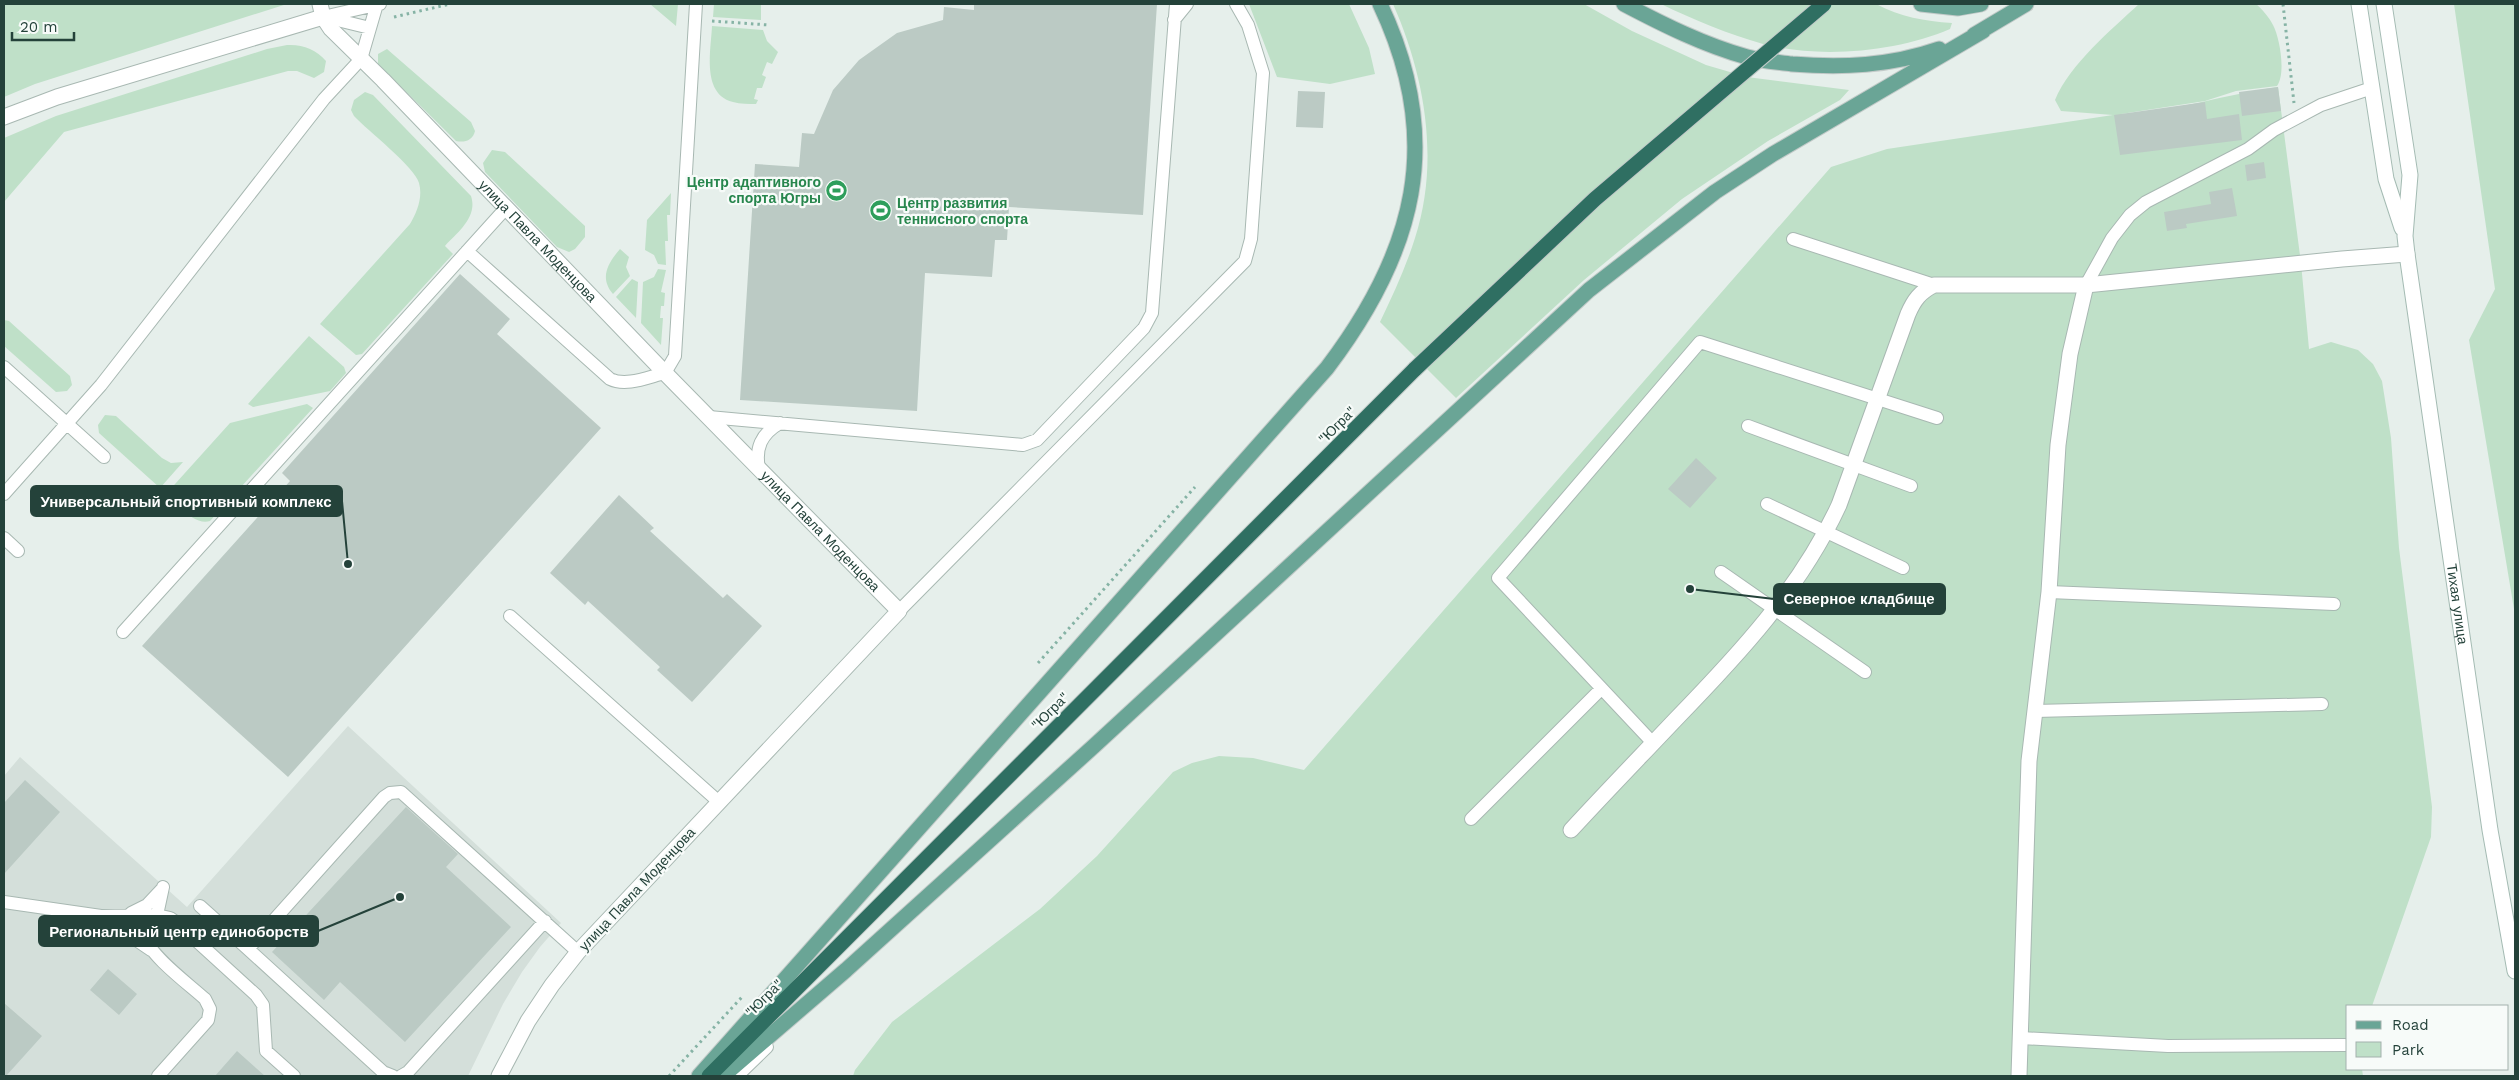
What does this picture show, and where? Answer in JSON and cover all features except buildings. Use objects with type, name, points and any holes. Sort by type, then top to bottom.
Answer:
[{"type":"highway","name":"\"Югра\"","points":[[709,1076],[1507,280],[1596,199],[1824,4]]},
{"type":"main road","points":[[698,1076],[1327,368],[1355,331],[1379,291],[1397,251],[1408,213],[1413,178],[1415,143],[1413,110],[1406,75],[1396,41],[1380,4]]},
{"type":"main road","points":[[1624,4],[1667,27],[1748,57],[1824,67],[1856,67],[1912,58],[1952,45],[1983,31]]},
{"type":"main road","points":[[1921,4],[1958,8],[1982,4]]},
{"type":"main road","points":[[723,1076],[846,970],[1102,739],[1589,290],[1715,192],[1773,154],[2026,4]]},
{"type":"street","points":[[2359,4],[2386,178],[2405,236]]},
{"type":"street","points":[[2384,4],[2410,175],[2405,236]]},
{"type":"street","name":"улица Павла Моденцова","points":[[321,10],[331,29],[899,611],[578,952],[552,985],[528,1021],[499,1076]]},
{"type":"street","points":[[4,117],[58,97],[321,10]]},
{"type":"street","points":[[2372,88],[2396,85]]},
{"type":"street","name":"Тихая улица","points":[[2405,236],[2490,830],[2515,972]]},
{"type":"street","points":[[1571,830],[1742,650],[1796,583],[1826,533],[1855,466],[1914,301],[1923,291],[1934,285],[2086,285],[2407,254]]},
{"type":"street","points":[[2019,1076],[2029,761],[2048,592],[2058,445],[2070,354],[2086,285]]},
{"type":"lane","points":[[4,494],[101,385],[324,99],[361,59],[378,4],[321,10]]},
{"type":"lane","points":[[467,251],[610,379],[618,383],[626,383],[665,373],[675,356],[696,4]]},
{"type":"lane","points":[[708,417],[1022,445],[1037,440],[1149,321],[1156,270],[1176,4]]},
{"type":"lane","points":[[1174,20],[1187,4]]},
{"type":"lane","points":[[899,611],[1245,262],[1251,239],[1263,73],[1248,25],[1236,4]]},
{"type":"lane","points":[[321,10],[370,28]]},
{"type":"lane","points":[[2086,285],[2112,238],[2130,215],[2146,202],[2248,149],[2274,130],[2321,105],[2345,95],[2372,88]]},
{"type":"lane","points":[[123,632],[506,208]]},
{"type":"lane","points":[[1794,240],[1934,285]]},
{"type":"lane","points":[[1652,743],[1498,578],[1700,342],[1937,418]]},
{"type":"lane","points":[[4,367],[104,457]]},
{"type":"lane","points":[[759,469],[757,450],[760,442],[772,428],[780,423]]},
{"type":"lane","points":[[1748,426],[1911,486]]},
{"type":"lane","points":[[1767,504],[1903,568]]},
{"type":"lane","points":[[4,538],[18,551]]},
{"type":"lane","points":[[1721,572],[1865,672]]},
{"type":"lane","points":[[2048,592],[2334,604]]},
{"type":"lane","points":[[510,616],[719,802]]},
{"type":"lane","points":[[1472,819],[1602,689]]},
{"type":"lane","points":[[2035,711],[2322,704]]},
{"type":"lane","points":[[248,949],[384,797],[396,792],[408,796],[578,952]]},
{"type":"lane","points":[[123,915],[147,905],[164,887],[157,915],[149,922],[145,931],[146,940],[152,950]]},
{"type":"lane","points":[[4,902],[102,916],[157,915],[170,918],[256,995],[263,1005],[266,1051],[294,1076]]},
{"type":"lane","points":[[200,906],[383,1072],[393,1076]]},
{"type":"lane","points":[[102,916],[152,950],[205,1000],[210,1009],[208,1020],[158,1076]]},
{"type":"lane","points":[[400,1076],[408,1072],[545,921]]},
{"type":"lane","points":[[737,1076],[846,970]]},
{"type":"lane","points":[[2021,1038],[2168,1046],[2345,1045]]},
{"type":"path","points":[[394,16],[450,4]]},
{"type":"path","points":[[2283,4],[2294,107]]},
{"type":"path","points":[[695,20],[769,25]]},
{"type":"path","points":[[1038,664],[1196,486]]},
{"type":"path","points":[[670,1076],[746,992]]},
{"type":"shaded area","points":[[348,726],[561,923],[522,972],[503,1004],[468,1076],[4,1076],[4,776],[20,757],[187,907]]},
{"type":"green space","points":[[287,4],[35,84],[4,97],[4,5]]},
{"type":"green space","points":[[650,4],[678,4],[676,26]]},
{"type":"green space","points":[[714,4],[761,4],[761,20],[713,17]]},
{"type":"green space","points":[[1249,4],[1349,4],[1369,48],[1375,74],[1330,84],[1277,77]]},
{"type":"green space","points":[[1393,4],[1584,4],[1632,31],[1706,65],[1747,77],[1849,90],[1840,100],[1768,141],[1682,199],[1584,280],[1456,398],[1380,322],[1415,238],[1423,209],[1427,179],[1425,119],[1421,89],[1404,32]]},
{"type":"green space","points":[[1661,4],[1876,4],[1913,18],[1952,23],[1950,29],[1929,37],[1883,48],[1858,51],[1809,51],[1785,49],[1750,40],[1686,16]]},
{"type":"green space","points":[[2139,4],[2256,4],[2270,19],[2276,31],[2282,65],[2280,80],[2277,86],[2236,91],[2206,101],[2278,87],[2301,263],[2309,349],[2331,342],[2358,350],[2373,364],[2382,381],[2391,438],[2399,548],[2432,807],[2431,837],[2372,1005],[2346,1005],[2346,1070],[2362,1070],[2363,1076],[853,1076],[855,1070],[892,1022],[1040,909],[1097,856],[1173,772],[1192,763],[1219,756],[1253,758],[1304,770],[1831,167],[1887,149],[2113,115],[2061,111],[2055,100],[2071,73],[2092,48]],"holes":[[[2203,101],[2141,113],[2121,114]]]},
{"type":"green space","points":[[2454,4],[2515,4],[2515,615],[2469,340],[2495,289]]},
{"type":"green space","points":[[712,26],[763,30],[767,41],[778,52],[772,64],[767,62],[762,75],[766,77],[762,88],[757,88],[754,99],[758,100],[756,104],[733,102],[723,97],[716,90],[710,70]]},
{"type":"green space","points":[[287,45],[303,46],[318,53],[326,61],[324,72],[314,78],[297,71],[288,71],[64,132],[4,202],[4,138],[56,116],[267,49]]},
{"type":"green space","points":[[387,49],[471,122],[475,131],[470,139],[462,142],[456,141],[378,64],[378,54]]},
{"type":"green space","points":[[365,92],[373,95],[471,196],[472,211],[466,224],[445,246],[453,254],[362,354],[356,355],[320,324],[410,224],[420,199],[420,188],[416,176],[354,116],[351,110],[354,100]]},
{"type":"green space","points":[[492,150],[505,152],[585,226],[585,237],[575,249],[569,252],[557,247],[485,172],[483,163]]},
{"type":"green space","points":[[671,193],[670,215],[667,215],[668,241],[665,241],[666,265],[658,264],[654,255],[645,250],[647,220]]},
{"type":"green space","points":[[620,249],[629,257],[626,267],[630,276],[613,294],[606,282],[606,276],[609,265]]},
{"type":"green space","points":[[658,269],[666,270],[661,292],[665,293],[664,306],[661,306],[660,318],[663,318],[661,345],[641,323],[643,282],[654,277]]},
{"type":"green space","points":[[632,279],[638,282],[636,318],[616,297]]},
{"type":"green space","points":[[4,320],[9,321],[70,376],[72,385],[67,391],[56,392],[4,346]]},
{"type":"green space","points":[[309,336],[344,367],[346,373],[330,391],[253,407],[248,404]]},
{"type":"green space","points":[[307,404],[313,408],[210,521],[204,522],[192,517],[166,494],[230,423]]},
{"type":"green space","points":[[105,415],[116,416],[162,458],[171,463],[183,462],[160,488],[99,433],[98,425]]},
{"type":"place","name":"Центр адаптивного спорта Югры","points":[[837,190]]},
{"type":"place","name":"Центр развития теннисного спорта","points":[[881,211]]},
{"type":"place","name":"Универсальный спортивный комплекс","points":[[348,564]]},
{"type":"place","name":"Северное кладбище","points":[[1690,589]]},
{"type":"place","name":"Региональный центр единоборств","points":[[400,897]]}]
